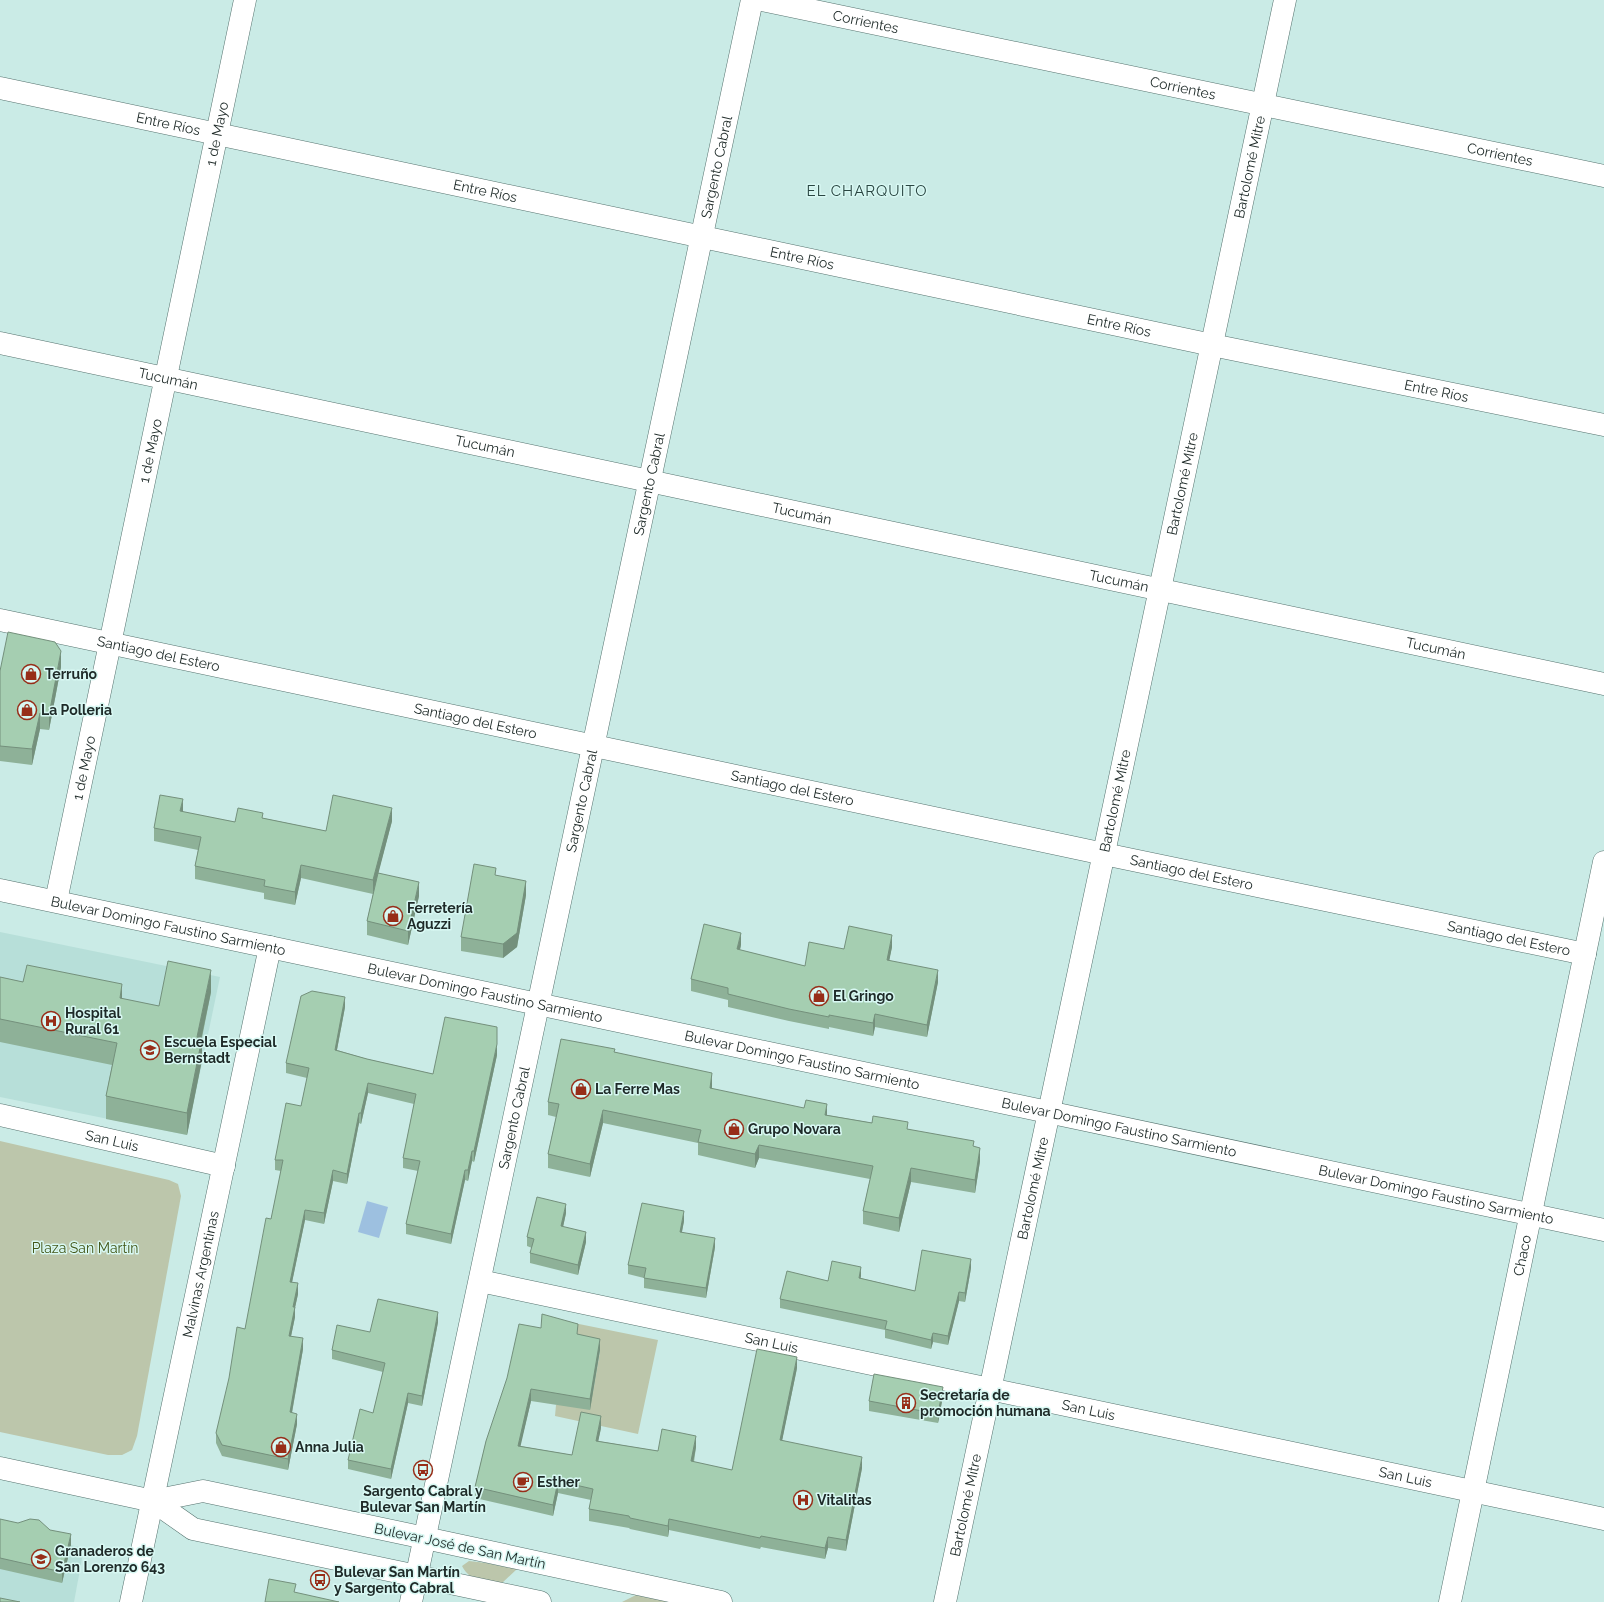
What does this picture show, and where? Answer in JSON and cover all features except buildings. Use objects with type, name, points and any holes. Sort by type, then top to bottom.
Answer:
[{"type":"street","name":"1 de Mayo","points":[[56,901],[245,0]]},
{"type":"street","name":"Sargento Cabral","points":[[411,1602],[752,0]]},
{"type":"street","name":"Corrientes","points":[[762,0],[1262,106],[1604,176]]},
{"type":"street","name":"Bartolomé Mitre","points":[[945,1602],[1284,0]]},
{"type":"street","name":"Entre Ríos","points":[[0,88],[701,237],[1604,425]]},
{"type":"street","name":"Tucumán","points":[[0,343],[1604,684]]},
{"type":"street","name":"Santiago del Estero","points":[[0,620],[1104,854],[1585,954]]},
{"type":"street","name":"Chaco","points":[[1450,1602],[1604,862]]},
{"type":"street","name":"Bulevar Domingo Faustino Sarmiento","points":[[0,890],[1604,1230]]},
{"type":"street","name":"Malvinas Argentinas","points":[[131,1602],[270,947]]},
{"type":"street","name":"San Luis","points":[[0,1115],[224,1166]]},
{"type":"street","name":"San Luis","points":[[480,1281],[1474,1490],[1604,1519]]},
{"type":"street","name":"Bulevar José de San Martín","points":[[0,1468],[153,1501],[193,1529],[540,1602]]},
{"type":"street","name":"Bulevar José de San Martín","points":[[153,1501],[203,1491],[720,1602]]},
{"type":"shaded area","points":[[0,932],[220,977],[187,1135],[0,1097]]},
{"type":"shaded area","name":"Granaderos de San Lorenzo 643","points":[[0,1530],[84,1548],[74,1602],[0,1602]]},
{"type":"green space","name":"Plaza San Martín","points":[[0,1141],[169,1180],[178,1184],[181,1196],[137,1436],[132,1450],[122,1455],[108,1455],[0,1432]]},
{"type":"green space","points":[[574,1323],[658,1340],[638,1434],[555,1416],[556,1405],[593,1392],[600,1351],[577,1345]]},
{"type":"green space","points":[[469,1561],[517,1569],[501,1584],[489,1582],[478,1580],[465,1571],[462,1566]]},
{"type":"green space","points":[[636,1595],[669,1602],[622,1602]]},
{"type":"water","points":[[367,1201],[388,1207],[379,1238],[358,1232]]},
{"type":"place","name":"Terruño","points":[[31,674]]},
{"type":"place","name":"La Polleria","points":[[27,710]]},
{"type":"place","name":"Ferretería Aguzzi","points":[[393,916]]},
{"type":"place","name":"El Gringo","points":[[819,996]]},
{"type":"place","name":"Hospital Rural 61","points":[[51,1021]]},
{"type":"place","name":"Escuela Especial Bernstadt","points":[[150,1050]]},
{"type":"place","name":"La Ferre Mas","points":[[581,1089]]},
{"type":"place","name":"Grupo Novara","points":[[734,1129]]},
{"type":"place","name":"Secretaría de promoción humana","points":[[906,1403]]},
{"type":"place","name":"Anna Julia","points":[[281,1447]]},
{"type":"place","name":"Sargento Cabral y Bulevar San Martín","points":[[423,1470]]},
{"type":"place","name":"Esther","points":[[523,1482]]},
{"type":"place","name":"Vitalitas","points":[[803,1500]]},
{"type":"place","name":"Granaderos de San Lorenzo 643","points":[[41,1559]]},
{"type":"place","name":"Bulevar San Martín y Sargento Cabral","points":[[320,1580]]},
{"type":"district","name":"EL CHARQUITO","points":[[867,191]]}]
